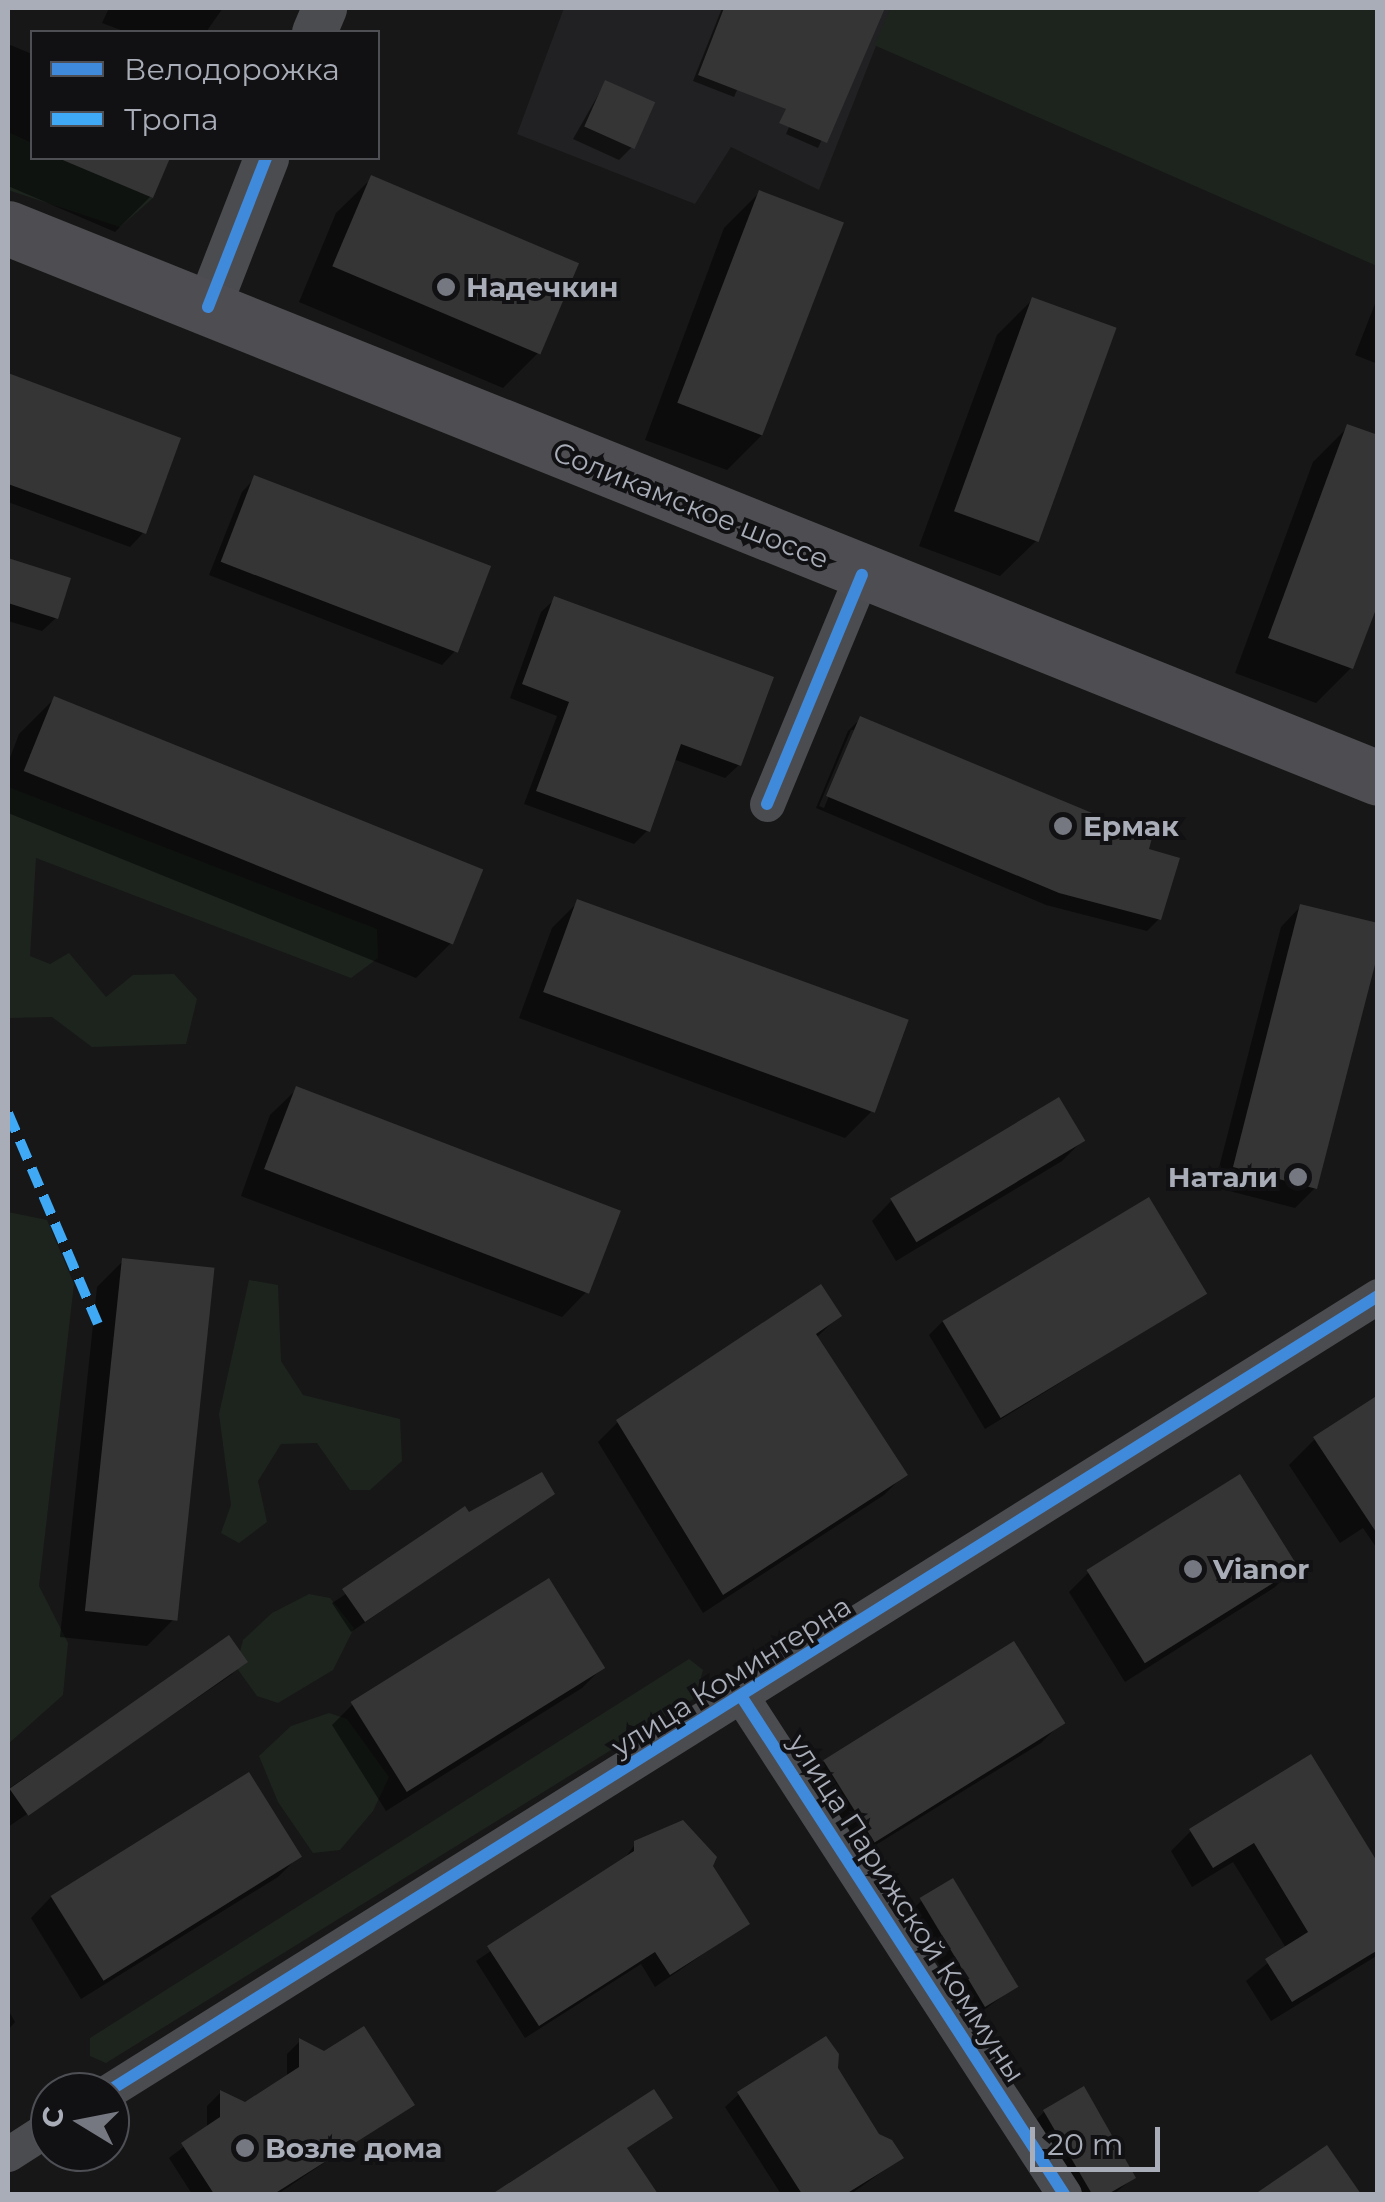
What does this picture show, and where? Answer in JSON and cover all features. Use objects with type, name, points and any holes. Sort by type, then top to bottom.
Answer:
[{"type":"highway","name":"Соликамское шоссе","points":[[8,228],[862,575],[1378,778]]},
{"type":"street","points":[[208,307],[265,160]]},
{"type":"street","points":[[767,804],[862,575]]},
{"type":"street","name":"улица Коминтерна","points":[[130,2077],[742,1699],[1378,1296]]},
{"type":"street","name":"улица Парижской Коммуны","points":[[742,1699],[1064,2194]]},
{"type":"street","points":[[8,2154],[30,2140]]},
{"type":"shaded area","points":[[564,8],[891,8],[819,190],[731,147],[695,204],[517,134]]},
{"type":"shaded area","points":[[891,8],[1377,8],[1377,266],[874,45]]},
{"type":"shaded area","points":[[8,132],[30,142],[30,160],[68,160],[153,198],[120,227],[8,190]]},
{"type":"shaded area","points":[[8,787],[377,929],[378,958],[351,978],[36,858],[30,956],[50,964],[69,953],[106,997],[133,975],[174,974],[197,999],[186,1044],[92,1047],[52,1017],[8,1018]]},
{"type":"shaded area","points":[[8,1212],[47,1220],[74,1284],[39,1586],[68,1643],[63,1695],[8,1744]]},
{"type":"shaded area","points":[[249,1280],[278,1285],[281,1361],[303,1395],[400,1419],[402,1461],[370,1490],[350,1490],[317,1443],[281,1444],[258,1481],[267,1522],[239,1543],[221,1533],[231,1505],[219,1414]]},
{"type":"shaded area","points":[[309,1594],[330,1598],[354,1628],[333,1670],[278,1703],[257,1696],[236,1667],[243,1640],[272,1613]]},
{"type":"shaded area","points":[[689,1659],[703,1670],[695,1698],[106,2063],[90,2056],[90,2038]]},
{"type":"shaded area","points":[[329,1713],[347,1719],[389,1777],[373,1811],[340,1850],[313,1853],[278,1802],[259,1756],[291,1726]]},
{"type":"building","points":[[724,8],[885,8],[827,143],[779,123],[786,109],[698,75]]},
{"type":"building","points":[[605,80],[655,102],[635,149],[584,127]]},
{"type":"building","points":[[63,160],[169,160],[153,198]]},
{"type":"building","points":[[371,175],[579,263],[540,354],[332,266]]},
{"type":"building","points":[[759,190],[844,223],[762,435],[677,403]]},
{"type":"building","points":[[1032,297],[1117,328],[1039,542],[954,511]]},
{"type":"building","points":[[8,373],[181,438],[146,534],[8,484]]},
{"type":"building","points":[[1347,424],[1378,435],[1378,604],[1353,669],[1268,638]]},
{"type":"building","points":[[254,475],[491,566],[458,653],[221,562]]},
{"type":"building","points":[[8,558],[71,578],[58,619],[8,603]]},
{"type":"building","points":[[554,596],[774,677],[741,766],[681,744],[650,832],[536,791],[569,702],[522,684]]},
{"type":"building","points":[[54,696],[483,869],[453,945],[24,771]]},
{"type":"building","points":[[860,716],[1152,838],[1149,849],[1180,858],[1161,920],[1059,893],[826,796]]},
{"type":"building","points":[[577,899],[909,1020],[875,1113],[543,992]]},
{"type":"building","points":[[1300,904],[1378,923],[1378,953],[1317,1189],[1233,1167]]},
{"type":"building","points":[[296,1086],[621,1211],[589,1294],[264,1169]]},
{"type":"building","points":[[1059,1097],[1085,1141],[916,1242],[890,1198]]},
{"type":"building","points":[[1149,1197],[1207,1294],[1001,1418],[942,1321]]},
{"type":"building","points":[[122,1258],[214,1268],[177,1621],[85,1611]]},
{"type":"building","points":[[821,1284],[842,1316],[816,1334],[908,1475],[723,1595],[616,1420]]},
{"type":"building","points":[[1378,1395],[1378,1535],[1313,1437]]},
{"type":"building","points":[[542,1472],[555,1494],[365,1622],[342,1589],[465,1506],[469,1512]]},
{"type":"building","name":"Vianor","points":[[1240,1474],[1298,1567],[1145,1663],[1087,1570]]},
{"type":"building","points":[[549,1578],[605,1668],[407,1792],[351,1702]]},
{"type":"building","points":[[229,1635],[248,1662],[28,1816],[9,1789]]},
{"type":"building","points":[[1014,1641],[1065,1723],[875,1842],[823,1760]]},
{"type":"building","points":[[1311,1754],[1378,1863],[1378,1950],[1292,2002],[1265,1959],[1308,1932],[1254,1843],[1213,1868],[1189,1829]]},
{"type":"building","points":[[249,1772],[302,1857],[104,1981],[51,1896]]},
{"type":"building","points":[[683,1820],[717,1857],[713,1866],[750,1924],[670,1975],[655,1952],[539,2026],[487,1946],[634,1851],[634,1841]]},
{"type":"building","points":[[953,1878],[1018,1987],[985,2007],[920,1898]]},
{"type":"building","points":[[364,2026],[415,2105],[274,2194],[214,2194],[181,2143],[220,2117],[220,2090],[245,2102],[299,2067],[299,2038],[324,2051]]},
{"type":"building","points":[[826,2036],[839,2054],[838,2068],[879,2134],[892,2140],[904,2158],[846,2194],[802,2194],[737,2092]]},
{"type":"building","points":[[1084,2086],[1136,2178],[1108,2194],[1092,2194],[1043,2110]]},
{"type":"building","points":[[654,2089],[673,2118],[627,2148],[658,2194],[492,2194]]},
{"type":"building","points":[[1327,2145],[1361,2194],[1255,2194]]},
{"type":"marked path","points":[[8,1113],[98,1324]]},
{"type":"cycle path","points":[[208,307],[265,160]]},
{"type":"cycle path","points":[[767,804],[862,575]]},
{"type":"cycle path","points":[[130,2078],[1378,1296]]},
{"type":"cycle path","points":[[743,1699],[1064,2194]]},
{"type":"place","name":"Надечкин","points":[[446,287]]},
{"type":"place","name":"Ермак","points":[[1063,826]]},
{"type":"place","name":"Натали","points":[[1298,1177]]},
{"type":"place","name":"Vianor","points":[[1193,1569]]},
{"type":"place","name":"Возле дома","points":[[245,2148]]}]
